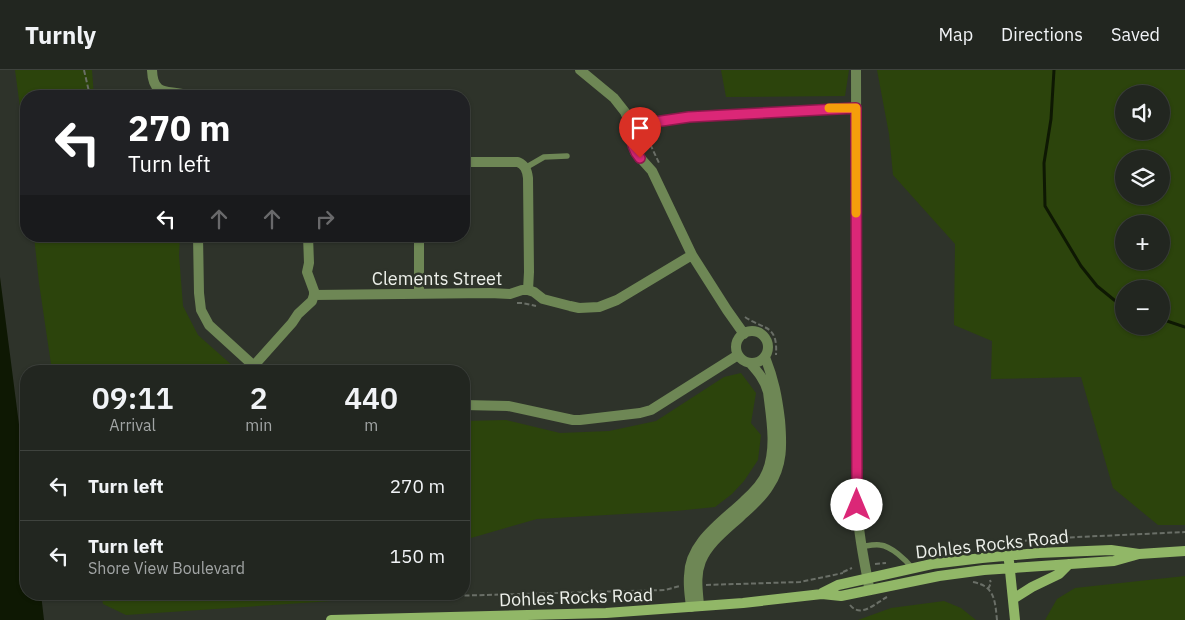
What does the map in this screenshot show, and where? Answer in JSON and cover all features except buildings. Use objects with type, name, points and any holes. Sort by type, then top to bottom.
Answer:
[{"type":"street","points":[[152,70],[153,79],[161,90]]},
{"type":"street","points":[[580,70],[618,102],[625,112],[635,152],[652,171],[692,255],[744,334]]},
{"type":"street","points":[[856,70],[857,505],[860,547],[869,591]]},
{"type":"street","points":[[470,162],[513,162],[521,164],[525,168],[528,178],[528,290]]},
{"type":"street","points":[[198,242],[201,310],[209,325],[249,365]]},
{"type":"street","points":[[255,365],[298,314],[310,304],[314,294],[307,274],[309,263],[308,242]]},
{"type":"street","points":[[419,242],[419,294]]},
{"type":"street","name":"Clements Street","points":[[314,294],[510,294],[528,290],[543,299],[570,306],[579,308],[599,307],[618,300],[692,255]]},
{"type":"street","points":[[695,607],[688,576],[696,550],[707,536],[756,489],[767,474],[770,465],[773,447],[766,385],[762,376],[750,363],[741,359],[737,351],[737,341],[744,334],[758,332],[766,338],[768,348],[765,357],[758,362],[750,363]]},
{"type":"street","points":[[470,405],[508,406],[573,420],[640,413],[656,407],[738,355]]},
{"type":"street","points":[[695,607],[698,569],[703,555],[769,487],[779,464],[782,448],[778,400],[775,384],[765,357]]},
{"type":"street","name":"Dohles Rocks Road","points":[[822,594],[838,585],[932,564],[1008,555],[1111,550],[1139,554]]},
{"type":"street","name":"Dohles Rocks Road","points":[[331,620],[606,613],[695,607],[822,594],[840,596],[939,576],[984,570],[1114,560],[1139,554],[1185,551]]},
{"type":"street","points":[[1008,555],[1015,620]]},
{"type":"street","points":[[1013,599],[1032,586],[1060,574],[1069,564]]},
{"type":"lane","points":[[630,129],[648,123],[689,117],[856,108]]},
{"type":"lane","points":[[525,168],[544,157],[567,156]]},
{"type":"lane","points":[[860,547],[876,544],[885,546],[913,568]]},
{"type":"path","points":[[84,70],[89,90]]},
{"type":"path","points":[[513,303],[522,303],[542,308]]},
{"type":"path","points":[[742,315],[769,329],[773,334],[776,343],[776,360]]},
{"type":"path","points":[[987,552],[986,547],[1035,539],[1185,532]]},
{"type":"path","points":[[875,564],[886,563]]},
{"type":"path","points":[[702,585],[800,582],[843,573],[852,568]]},
{"type":"path","points":[[843,573],[844,578]]},
{"type":"path","points":[[681,580],[681,585]]},
{"type":"path","points":[[988,589],[991,583],[990,580]]},
{"type":"path","points":[[966,582],[978,583],[988,589],[994,598],[997,620]]},
{"type":"path","points":[[470,595],[665,590],[684,585]]},
{"type":"path","points":[[850,603],[852,608],[860,610],[874,606],[889,597]]},
{"type":"green space","points":[[15,70],[92,70],[94,90],[20,90],[20,107]]},
{"type":"green space","points":[[721,70],[849,70],[845,96],[726,97]]},
{"type":"green space","points":[[877,70],[1185,70],[1185,525],[1158,525],[1113,488],[1081,377],[991,379],[992,341],[954,325],[955,244],[893,175],[889,134]]},
{"type":"green space","points":[[35,242],[180,242],[183,306],[198,335],[232,365],[51,365]]},
{"type":"green space","points":[[741,373],[756,393],[751,423],[761,435],[758,460],[744,481],[732,494],[715,507],[537,519],[470,538],[470,421],[506,420],[560,433],[609,431],[656,421],[724,377]]},
{"type":"green space","points":[[1185,576],[1185,620],[1045,620],[1057,599],[1075,588]]},
{"type":"green space","points":[[102,600],[347,600],[126,615],[103,604]]},
{"type":"green space","points":[[944,601],[961,608],[976,620],[858,620],[891,608]]},
{"type":"shaded area","points":[[0,277],[20,432],[20,600],[42,600],[44,620],[0,620]]},
{"type":"waterway","points":[[1054,70],[1051,119],[1044,163],[1045,206],[1081,266],[1097,286],[1115,301]]},
{"type":"waterway","points":[[1170,322],[1185,327]]},
{"type":"slow traffic","points":[[829,108],[856,108],[856,213]]},
{"type":"route","points":[[640,158],[635,152],[630,129],[656,121],[689,117],[856,108],[857,505]]}]
